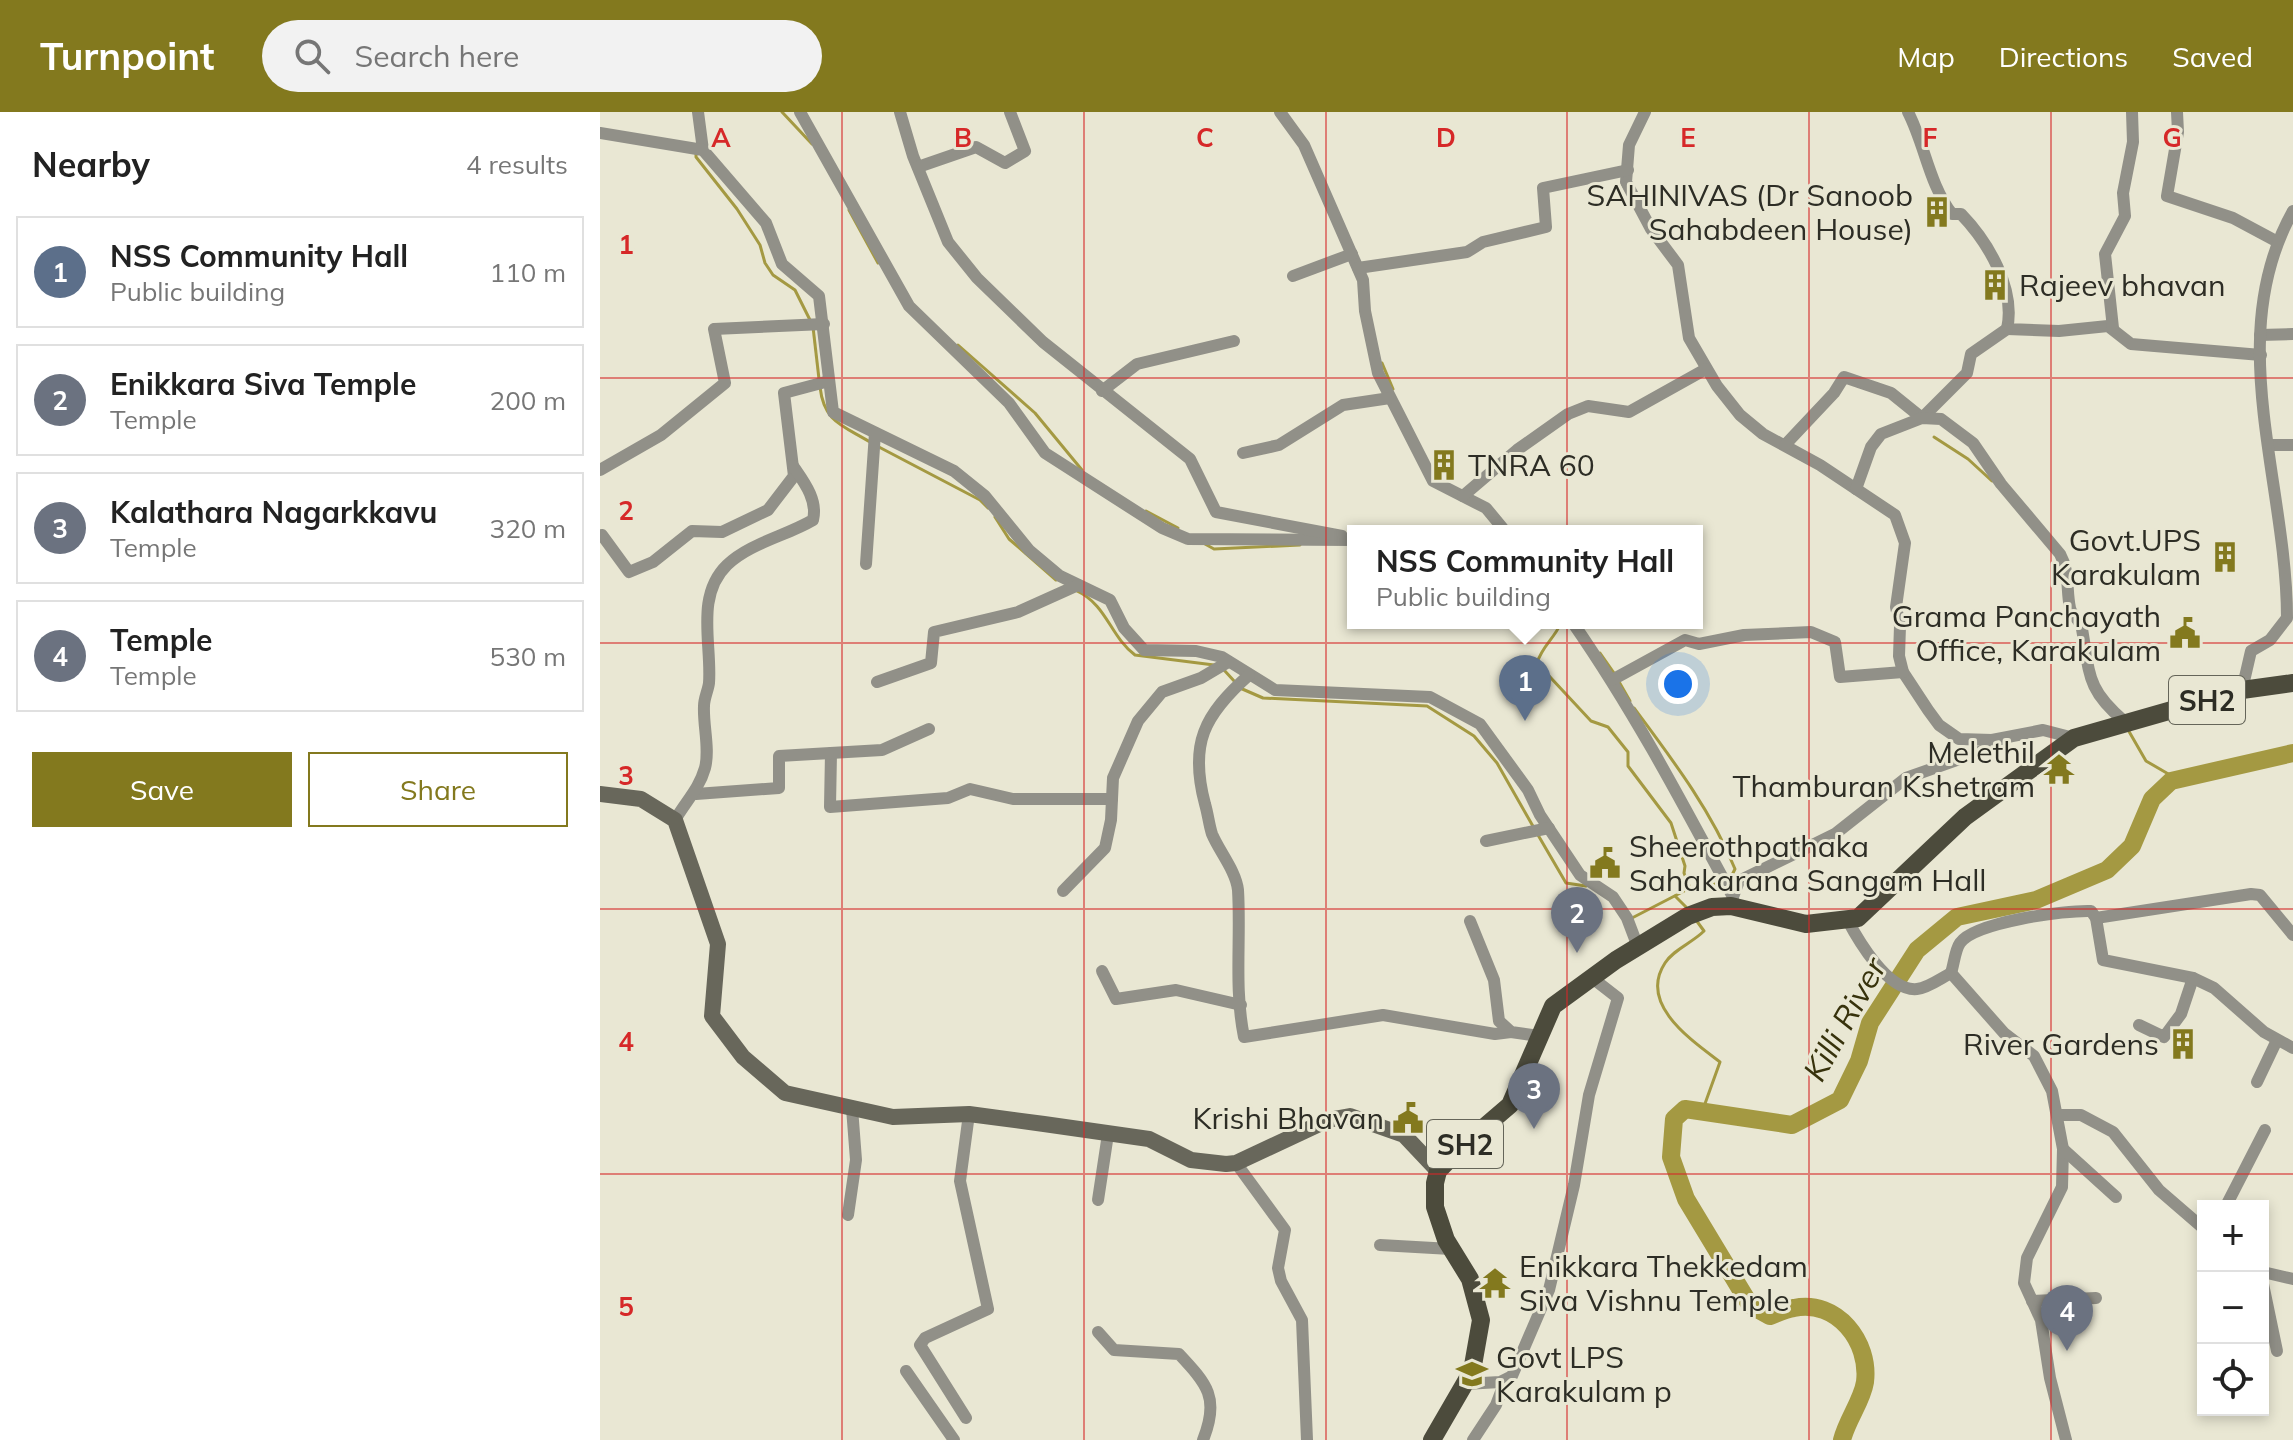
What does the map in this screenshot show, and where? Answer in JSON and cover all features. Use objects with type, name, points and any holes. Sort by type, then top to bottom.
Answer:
[{"type":"main road","name":"SH2","points":[[1432,1440],[1465,1384],[1481,1320],[1470,1279],[1451,1249],[1435,1207],[1438,1171],[1510,1105],[1553,1006],[1591,977],[1728,892],[1806,924],[1858,918],[1887,895],[1965,817],[2074,738],[2121,722],[2242,690],[2293,683]]},
{"type":"street","points":[[698,112],[698,149]]},
{"type":"street","points":[[800,112],[876,253],[909,306],[1009,403],[1045,453],[1162,528],[1188,539],[1347,539]]},
{"type":"street","points":[[900,112],[948,242],[977,278],[1043,342],[1190,459],[1216,512],[1347,538]]},
{"type":"street","points":[[918,167],[976,147],[1005,163],[1025,151],[1010,112]]},
{"type":"street","points":[[1280,112],[1304,145],[1363,280],[1365,311],[1378,373],[1433,481],[1486,508],[1500,525]]},
{"type":"street","points":[[1645,112],[1629,145],[1626,182],[1633,199],[1678,265],[1689,338],[1706,369],[1740,415],[1763,434],[1895,515],[1901,525],[1905,559],[1896,607],[1903,672],[1939,725],[1959,739],[1992,740],[2043,730],[2074,738]]},
{"type":"street","points":[[1908,112],[1920,136],[1940,195],[1952,214],[1965,217],[1995,263],[2009,309],[2007,329]]},
{"type":"street","points":[[2113,328],[2105,254],[2125,216],[2123,193],[2133,142],[2132,112]]},
{"type":"street","points":[[2177,112],[2178,132],[2167,196],[2233,218],[2276,241]]},
{"type":"street","points":[[600,133],[698,149],[766,223],[782,264],[819,296],[824,324],[822,382],[833,412],[954,471],[985,496],[1029,550],[1060,576],[1110,600],[1124,628],[1144,650],[1196,651],[1228,662],[1242,681],[1275,690],[1430,697],[1480,724],[1528,790],[1540,830],[1580,875],[1605,889],[1629,923],[1638,947]]},
{"type":"street","points":[[1358,268],[1467,252],[1483,242],[1546,227],[1543,188],[1628,170]]},
{"type":"street","points":[[2242,690],[2251,651],[2270,640],[2287,618],[2290,573],[2268,445],[2260,335],[2262,290],[2276,241],[2293,211]]},
{"type":"street","points":[[1293,276],[1352,254]]},
{"type":"street","points":[[600,470],[661,435],[725,383],[714,329],[824,324]]},
{"type":"street","points":[[1856,489],[1871,447],[1881,434],[1922,418],[1967,373],[1971,354],[2007,329],[2113,328],[2131,344],[2261,355]]},
{"type":"street","points":[[2260,335],[2293,334]]},
{"type":"street","points":[[1102,391],[1137,364],[1234,341]]},
{"type":"street","points":[[1463,496],[1517,450],[1568,414],[1588,406],[1629,412],[1706,369]]},
{"type":"street","points":[[1785,445],[1844,377],[1891,393],[1922,418],[1941,419],[1963,433],[2060,554],[2068,576],[2070,612],[2082,628],[2089,678],[2101,701],[2121,722]]},
{"type":"street","points":[[601,533],[629,572],[653,562],[692,531],[722,532],[768,510],[794,476],[784,393],[822,382]]},
{"type":"street","points":[[1243,453],[1279,445],[1343,405],[1390,398]]},
{"type":"street","points":[[866,564],[875,433]]},
{"type":"street","points":[[2268,445],[2293,445]]},
{"type":"street","points":[[675,820],[696,794],[706,766],[703,705],[709,683],[708,602],[719,575],[729,563],[745,552],[813,520],[816,510],[812,498],[793,466]]},
{"type":"street","points":[[877,682],[931,663],[934,632],[1018,612],[1078,585]]},
{"type":"street","points":[[1577,629],[1612,680],[1728,892],[1739,881],[1835,834],[1906,778],[2043,730]]},
{"type":"street","points":[[1612,680],[1685,640],[1699,644],[1744,635],[1811,632],[1835,642],[1840,677],[1903,672]]},
{"type":"street","points":[[1063,891],[1105,848],[1119,759],[1138,721],[1162,692],[1201,678],[1228,662]]},
{"type":"street","points":[[1242,681],[1214,708],[1205,726],[1198,755],[1200,783],[1211,832],[1238,886],[1236,969],[1242,1028],[1247,1038],[1383,1015],[1495,1034],[1511,1032],[1539,1036]]},
{"type":"street","points":[[696,794],[779,788],[779,756],[882,750],[929,729]]},
{"type":"street","points":[[831,753],[830,807],[948,798],[970,789],[1013,799],[1078,802],[1112,799]]},
{"type":"street","points":[[600,794],[641,799],[675,820],[718,944],[712,1016],[743,1057],[785,1093],[893,1117],[969,1114],[1108,1134],[1163,1143],[1191,1160],[1236,1163],[1315,1125],[1350,1116],[1404,1135],[1438,1171]]},
{"type":"street","points":[[1486,841],[1540,830]]},
{"type":"street","points":[[2096,918],[2251,894],[2260,895],[2293,935]]},
{"type":"street","points":[[1847,919],[1867,956],[1901,984],[1919,989],[1951,973],[1958,944],[1970,934],[2069,910],[2091,911],[2096,918],[2103,960],[2193,978],[2214,988],[2277,1040],[2293,1048]]},
{"type":"street","points":[[1470,921],[1494,980],[1499,1021],[1511,1032]]},
{"type":"street","points":[[1102,971],[1116,999],[1176,990],[1241,1005]]},
{"type":"street","points":[[1951,973],[2004,1033],[2034,1056],[2045,1072],[2058,1115],[2063,1149],[2062,1187],[2024,1266],[2024,1283],[2041,1320],[2050,1378],[2066,1440]]},
{"type":"street","points":[[1465,1384],[1505,1381],[1512,1376],[1549,1290],[1574,1185],[1589,1095],[1618,998],[1591,977]]},
{"type":"street","points":[[2139,1025],[2164,1037],[2181,1014],[2193,978]]},
{"type":"street","points":[[2257,1082],[2277,1040]]},
{"type":"street","points":[[848,1215],[856,1160],[852,1108]]},
{"type":"street","points":[[966,1418],[920,1345],[925,1338],[988,1309],[960,1181],[969,1114]]},
{"type":"street","points":[[2058,1115],[2081,1115],[2113,1132],[2159,1190],[2197,1223]]},
{"type":"street","points":[[2229,1200],[2265,1130]]},
{"type":"street","points":[[1098,1200],[1108,1134]]},
{"type":"street","points":[[2063,1149],[2116,1197]]},
{"type":"street","points":[[1236,1163],[1285,1230],[1278,1268],[1281,1281],[1302,1320],[1307,1440]]},
{"type":"street","points":[[1380,1245],[1451,1249]]},
{"type":"street","points":[[2269,1273],[2293,1279]]},
{"type":"street","points":[[2032,1301],[2096,1298]]},
{"type":"street","points":[[2269,1313],[2277,1351]]},
{"type":"street","points":[[1098,1332],[1114,1350],[1179,1354],[1206,1383],[1212,1418],[1203,1440]]},
{"type":"street","points":[[906,1371],[954,1440]]},
{"type":"street","points":[[1473,1440],[1496,1405],[1505,1381]]},
{"type":"waterway","points":[[782,112],[812,144]]},
{"type":"waterway","points":[[696,152],[696,157],[737,209],[760,245],[765,263],[773,275],[795,290],[810,320]]},
{"type":"waterway","points":[[849,210],[878,263]]},
{"type":"waterway","points":[[813,327],[819,379]]},
{"type":"waterway","points":[[958,345],[1035,413],[1082,470]]},
{"type":"waterway","points":[[1382,363],[1393,389]]},
{"type":"waterway","points":[[820,387],[830,415],[870,442]]},
{"type":"waterway","points":[[1934,437],[1968,459],[1992,481]]},
{"type":"waterway","points":[[877,446],[980,500],[988,508]]},
{"type":"waterway","points":[[1146,511],[1178,528]]},
{"type":"waterway","points":[[995,517],[1009,539],[1056,580]]},
{"type":"waterway","points":[[1205,544],[1214,549],[1300,545]]},
{"type":"waterway","points":[[1077,591],[1095,604],[1135,655],[1214,665]]},
{"type":"waterway","points":[[1558,629],[1537,663],[1591,721],[1608,727],[1628,752],[1628,766],[1671,823],[1685,866],[1684,873],[1690,888],[1632,918]]},
{"type":"waterway","points":[[1600,653],[1614,673]]},
{"type":"waterway","points":[[1224,670],[1235,682]]},
{"type":"waterway","points":[[1618,680],[1630,701]]},
{"type":"waterway","points":[[1240,688],[1263,698],[1427,706],[1474,736],[1497,763],[1534,828]]},
{"type":"waterway","points":[[1634,708],[1690,786],[1714,826],[1735,869],[1729,881]]},
{"type":"waterway","points":[[2127,728],[2146,761],[2177,779]]},
{"type":"waterway","name":"Killi River","points":[[1842,1440],[1865,1382],[1862,1352],[1856,1339],[1837,1317],[1824,1310],[1794,1308],[1770,1316],[1750,1305],[1686,1199],[1671,1157],[1674,1119],[1685,1109],[1792,1125],[1840,1100],[1859,1061],[1870,1023],[1917,950],[1957,917],[2036,900],[2107,870],[2132,846],[2152,799],[2171,781],[2293,753]]},
{"type":"waterway","points":[[1538,835],[1566,883],[1586,886]]},
{"type":"waterway","points":[[1690,888],[1722,883]]},
{"type":"waterway","points":[[1675,896],[1686,907]]},
{"type":"waterway","points":[[1696,920],[1704,931],[1665,963],[1658,978],[1658,993],[1672,1020],[1720,1062],[1702,1112]]},
{"type":"place","name":"SAHINIVAS (Dr Sanoob Sahabdeen House)","points":[[1937,212]]},
{"type":"place","name":"Rajeev bhavan","points":[[1995,285]]},
{"type":"place","name":"TNRA 60","points":[[1444,465]]},
{"type":"place","name":"Govt.UPS Karakulam","points":[[2225,557]]},
{"type":"place","name":"Grama Panchayath Office, Karakulam","points":[[2185,633]]},
{"type":"place","name":"NSS Community Hall","points":[[1525,721]]},
{"type":"place","name":"Melethil Thamburan Kshetram","points":[[2059,769]]},
{"type":"place","name":"Sheerothpathaka Sahakarana Sangam Hall","points":[[1605,863]]},
{"type":"place","name":"Enikkara Siva Temple","points":[[1577,953]]},
{"type":"place","name":"River Gardens","points":[[2183,1044]]},
{"type":"place","name":"Krishi Bhavan","points":[[1408,1118]]},
{"type":"place","name":"Kalathara Nagarkkavu","points":[[1534,1129]]},
{"type":"place","name":"Enikkara Thekkedam Siva Vishnu Temple","points":[[1495,1283]]},
{"type":"place","name":"Temple","points":[[2067,1351]]},
{"type":"place","name":"Govt LPS Karakulam p","points":[[1472,1374]]}]
